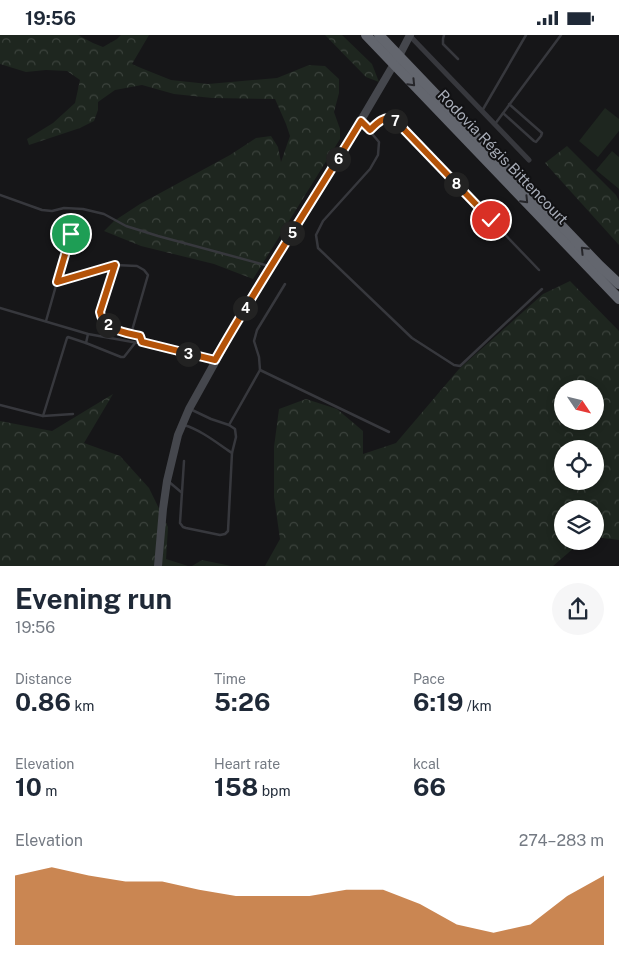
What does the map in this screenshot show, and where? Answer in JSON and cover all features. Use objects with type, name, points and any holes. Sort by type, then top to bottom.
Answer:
[{"type":"highway","name":"Rodovia Régis Bittencourt","points":[[366,35],[396,60],[619,284]]},
{"type":"highway","name":"Rodovia Régis Bittencourt","points":[[379,35],[396,60],[619,299]]},
{"type":"main road","points":[[158,566],[167,481],[182,425],[189,409],[248,303],[361,121],[410,35]]},
{"type":"street","points":[[410,35],[529,159]]},
{"type":"lane","points":[[444,35],[443,44],[458,59]]},
{"type":"lane","points":[[482,111],[526,35]]},
{"type":"lane","points":[[495,124],[561,35]]},
{"type":"lane","points":[[503,113],[534,141],[536,142],[541,136],[542,133],[509,104]]},
{"type":"lane","points":[[370,130],[380,120],[394,119],[539,270]]},
{"type":"lane","points":[[361,121],[379,142],[378,155],[370,169],[323,221],[316,235],[318,248],[412,338],[454,365],[460,366],[542,289]]},
{"type":"lane","points":[[0,195],[42,210],[83,209],[104,214],[126,225],[158,236],[270,267]]},
{"type":"lane","points":[[46,321],[71,234]]},
{"type":"lane","points":[[57,282],[115,265],[137,266],[144,270],[148,275],[131,334]]},
{"type":"lane","points":[[115,265],[100,312],[101,318],[106,325],[140,336],[142,342]]},
{"type":"lane","points":[[230,425],[260,370],[259,357],[254,341],[257,330],[285,284]]},
{"type":"lane","points":[[0,308],[88,334],[135,343],[142,342],[215,360]]},
{"type":"lane","points":[[86,343],[88,334]]},
{"type":"lane","points":[[43,416],[68,337],[121,357],[124,357],[135,343]]},
{"type":"lane","points":[[260,370],[390,433]]},
{"type":"lane","points":[[0,405],[43,416],[73,414]]},
{"type":"lane","points":[[184,461],[180,523],[183,527],[220,535],[225,534],[228,531],[232,453],[236,437],[235,429],[230,425],[189,409]]},
{"type":"lane","points":[[182,425],[206,436],[232,453]]},
{"type":"lane","points":[[167,481],[182,493]]},
{"type":"green space","points":[[0,35],[78,35],[103,47],[121,35],[149,35],[132,64],[171,80],[208,84],[277,78],[309,65],[325,66],[339,79],[339,93],[334,112],[340,129],[340,139],[253,279],[214,264],[141,246],[104,231],[114,221],[140,204],[230,155],[256,138],[271,136],[278,147],[281,162],[290,136],[275,99],[212,98],[174,94],[142,85],[115,90],[98,102],[98,110],[94,121],[80,128],[29,145],[27,139],[53,123],[75,103],[80,80],[67,71],[46,70],[26,72],[0,64]]},
{"type":"green space","points":[[325,35],[342,35],[372,64],[379,82],[366,77]]},
{"type":"green space","points":[[605,108],[619,119],[619,131],[598,157],[579,141]]},
{"type":"green space","points":[[567,146],[616,195],[619,201],[619,245],[545,163]]},
{"type":"green space","points":[[612,151],[619,157],[619,189],[596,170]]},
{"type":"green space","points":[[570,281],[619,331],[619,540],[604,538],[604,500],[554,500],[554,550],[572,550],[553,566],[265,566],[280,539],[274,497],[274,447],[279,409],[306,399],[337,409],[363,431],[363,454],[396,443],[459,369],[543,294]]},
{"type":"green space","points":[[113,394],[84,443],[120,456],[149,488],[168,527],[166,559],[188,566],[0,566],[0,421],[52,431]]},
{"type":"green space","points":[[202,560],[231,566],[192,566]]},
{"type":"route","points":[[71,234],[57,282],[115,265],[100,312],[101,318],[106,325],[140,336],[142,342],[215,360],[248,303],[361,121],[370,130],[380,120],[394,119],[491,220]]}]
